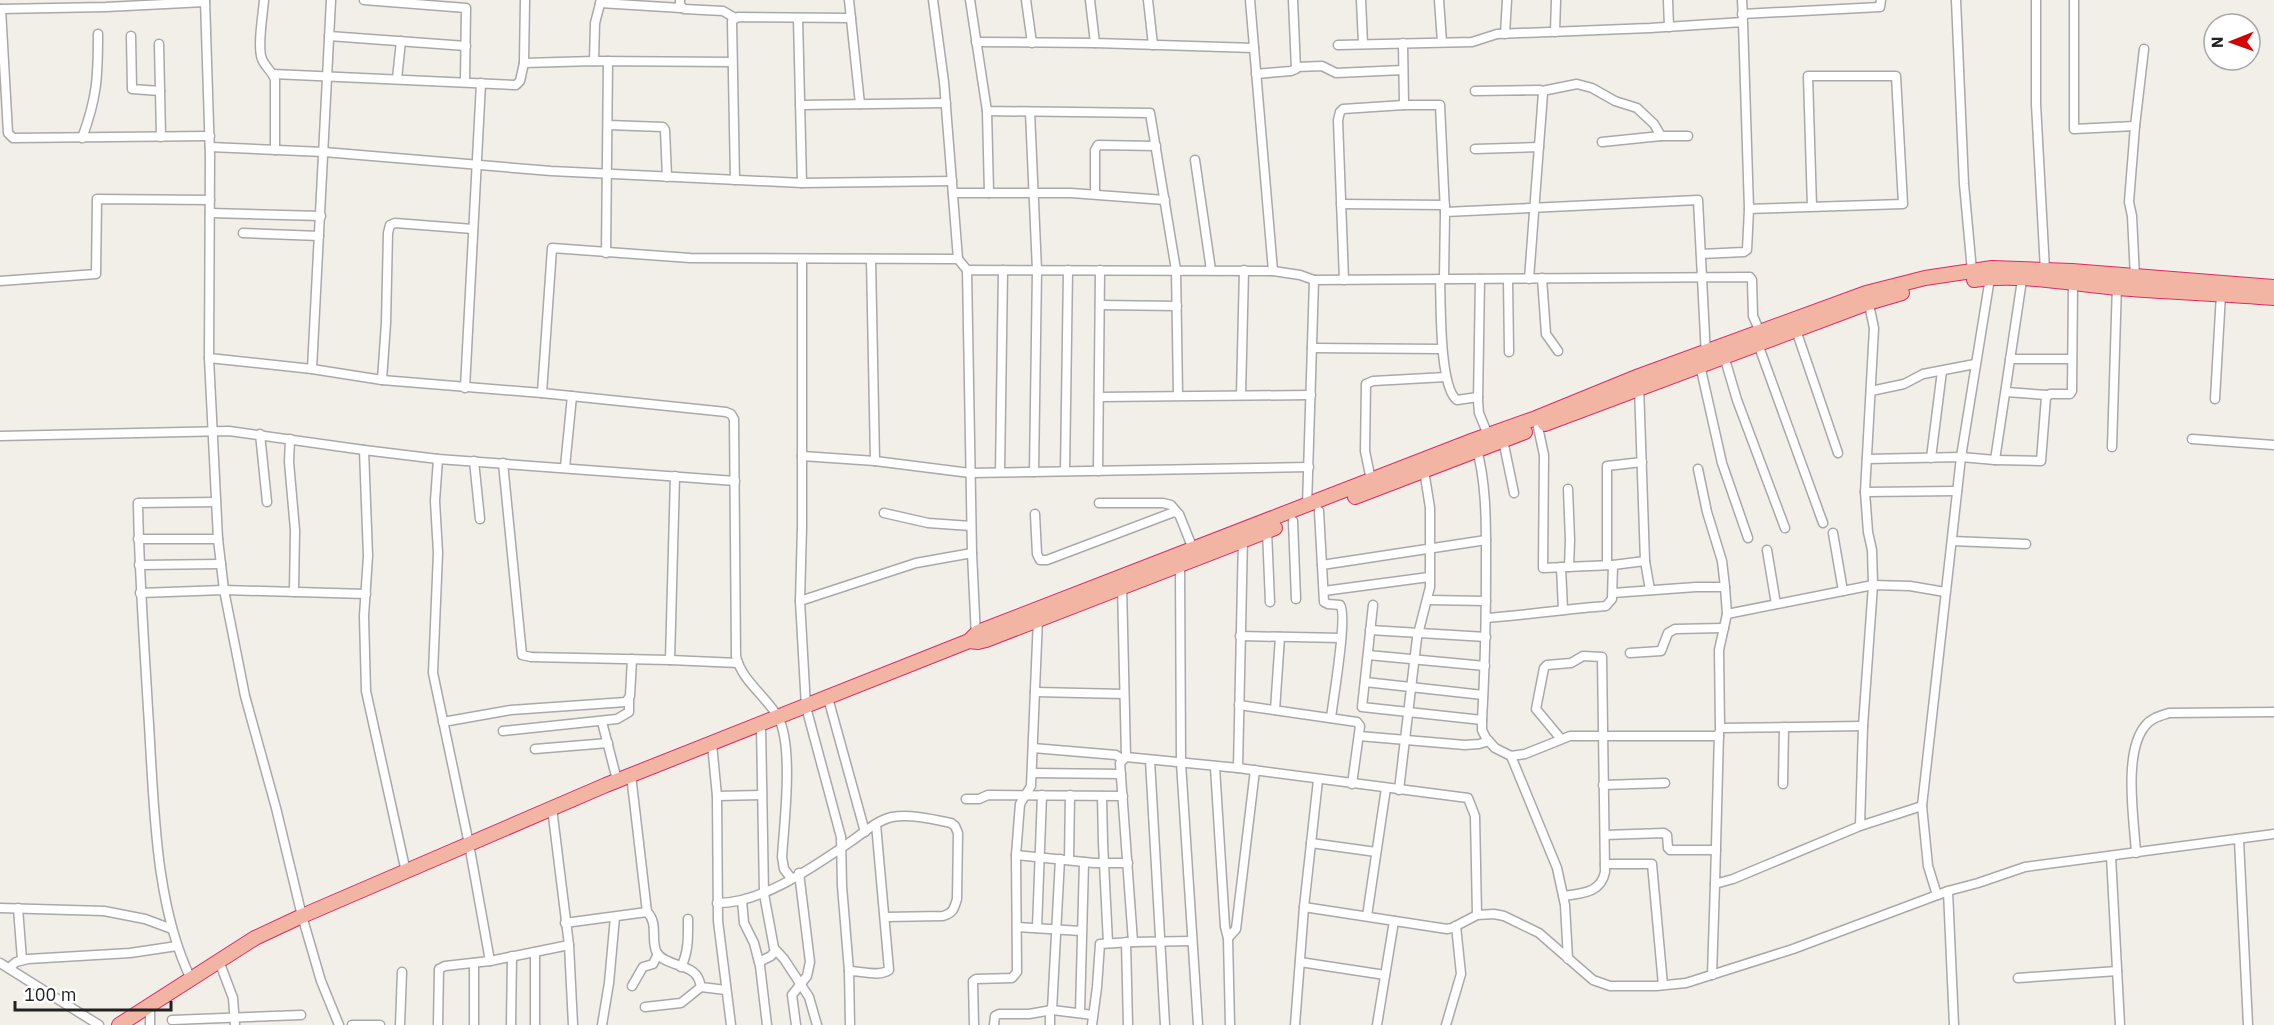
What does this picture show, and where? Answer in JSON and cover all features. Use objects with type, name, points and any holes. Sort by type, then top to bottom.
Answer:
[{"type":"highway","points":[[119,1025],[255,938],[617,780],[1122,582],[1193,549],[1267,531],[1293,521],[1313,508],[1371,480],[1475,445],[1503,440],[1537,422],[1639,382],[1925,278],[1992,268],[2045,270],[2222,294],[2274,298]]},
{"type":"highway","points":[[1704,360],[1724,356],[1759,338],[1796,330],[1867,298],[1917,288],[1990,278],[2073,283],[2117,281],[2135,277],[2274,287]]},
{"type":"highway","points":[[1122,582],[1180,565],[1243,536],[1313,508],[1424,470],[1475,445],[1488,435],[1537,422]]},
{"type":"street","points":[[264,0],[261,58],[273,74],[276,92],[275,150]]},
{"type":"street","points":[[312,369],[330,0]]},
{"type":"street","points":[[364,0],[464,6],[468,11],[465,82]]},
{"type":"street","points":[[273,74],[518,84],[524,63],[525,0]]},
{"type":"street","points":[[849,0],[860,104]]},
{"type":"street","points":[[933,0],[946,103],[958,259],[967,270],[974,639]]},
{"type":"street","points":[[970,0],[987,111],[989,193]]},
{"type":"street","points":[[1026,0],[1032,43]]},
{"type":"street","points":[[1090,0],[1095,43]]},
{"type":"street","points":[[1148,0],[1153,45]]},
{"type":"street","points":[[1250,0],[1273,271]]},
{"type":"street","points":[[1293,0],[1297,68]]},
{"type":"street","points":[[1361,0],[1363,44]]},
{"type":"street","points":[[1439,0],[1442,42]]},
{"type":"street","points":[[1505,34],[1507,0]]},
{"type":"street","points":[[1555,32],[1556,0]]},
{"type":"street","points":[[1668,0],[1669,27]]},
{"type":"street","points":[[1701,254],[1747,250],[1749,209],[1742,0]]},
{"type":"street","points":[[1338,45],[1472,42],[1497,34],[1669,27],[1742,18],[1880,7],[1881,0]]},
{"type":"street","points":[[1956,0],[1964,184],[1972,271]]},
{"type":"street","points":[[2036,0],[2036,104],[2045,270]]},
{"type":"street","points":[[2074,0],[2074,129],[2135,126]]},
{"type":"street","points":[[210,136],[82,138],[17,138],[10,136],[0,9],[106,7],[205,1],[210,136],[209,358],[218,538],[224,590],[245,696],[276,807],[302,916],[318,973],[339,1025]]},
{"type":"street","points":[[594,61],[595,23],[600,2],[670,9],[681,4],[723,11],[735,18],[851,18]]},
{"type":"street","points":[[735,18],[731,26],[735,180]]},
{"type":"street","points":[[798,18],[802,183]]},
{"type":"street","points":[[82,138],[95,101],[99,34]]},
{"type":"street","points":[[131,36],[132,89],[160,91]]},
{"type":"street","points":[[329,36],[466,46]]},
{"type":"street","points":[[397,79],[401,41]]},
{"type":"street","points":[[976,42],[1254,48]]},
{"type":"street","points":[[1403,43],[1404,105]]},
{"type":"street","points":[[159,44],[161,137]]},
{"type":"street","points":[[2135,277],[2132,216],[2129,202],[2144,49]]},
{"type":"street","points":[[606,253],[608,61]]},
{"type":"street","points":[[524,63],[732,62]]},
{"type":"street","points":[[1256,74],[1322,66],[1336,73],[1403,70]]},
{"type":"street","points":[[1749,209],[1812,207],[1903,204],[1896,76],[1808,76],[1812,207]]},
{"type":"street","points":[[465,388],[481,83]]},
{"type":"street","points":[[1475,91],[1542,91],[1576,84],[1592,88],[1615,101],[1637,108],[1650,119],[1661,136]]},
{"type":"street","points":[[1528,279],[1542,91]]},
{"type":"street","points":[[800,105],[946,103]]},
{"type":"street","points":[[1344,280],[1338,120],[1340,111],[1439,104],[1441,106],[1445,209],[1442,349],[1446,377],[1454,398],[1478,397]]},
{"type":"street","points":[[987,111],[1150,113],[1176,270],[1178,395]]},
{"type":"street","points":[[1030,112],[1037,270],[1034,472]]},
{"type":"street","points":[[608,125],[663,127],[667,177]]},
{"type":"street","points":[[1602,142],[1650,139],[1661,136],[1688,136]]},
{"type":"street","points":[[1095,194],[1095,150],[1098,145],[1156,146]]},
{"type":"street","points":[[210,147],[324,152],[477,165],[667,177],[802,183],[952,181]]},
{"type":"street","points":[[1475,149],[1539,147]]},
{"type":"street","points":[[1195,160],[1211,270]]},
{"type":"street","points":[[953,193],[1095,194],[1165,200]]},
{"type":"street","points":[[0,281],[96,274],[97,199],[210,200]]},
{"type":"street","points":[[1341,204],[1445,209],[1534,208],[1698,200],[1704,360],[1722,463],[1748,538]]},
{"type":"street","points":[[210,213],[321,216]]},
{"type":"street","points":[[382,381],[390,225],[473,229]]},
{"type":"street","points":[[243,233],[319,236]]},
{"type":"street","points":[[542,393],[552,248],[690,258],[958,259]]},
{"type":"street","points":[[802,259],[800,601],[806,707],[833,802],[842,847],[850,1025]]},
{"type":"street","points":[[871,259],[875,461]]},
{"type":"street","points":[[967,270],[1244,270],[1273,271],[1314,280],[1751,278],[1753,316],[1759,338],[1823,523]]},
{"type":"street","points":[[1000,472],[1003,270]]},
{"type":"street","points":[[1065,471],[1068,270]]},
{"type":"street","points":[[1098,471],[1100,270]]},
{"type":"street","points":[[1241,395],[1244,270]]},
{"type":"street","points":[[1542,278],[1546,334],[1558,351]]},
{"type":"street","points":[[1937,895],[1928,866],[1922,806],[1961,457],[1990,278]]},
{"type":"street","points":[[1480,279],[1478,397],[1479,414],[1488,435]]},
{"type":"street","points":[[1508,279],[1509,352]]},
{"type":"street","points":[[1314,280],[1309,467],[1326,603],[1342,607],[1343,630],[1331,718]]},
{"type":"street","points":[[1995,460],[2022,280]]},
{"type":"street","points":[[2112,447],[2117,281]]},
{"type":"street","points":[[2006,392],[2047,395],[2071,393],[2073,283]]},
{"type":"street","points":[[2215,399],[2222,294]]},
{"type":"street","points":[[1860,826],[1863,726],[1873,585],[1872,550],[1868,532],[1865,492],[1874,328],[1867,298]]},
{"type":"street","points":[[1100,305],[1177,306]]},
{"type":"street","points":[[1796,330],[1838,453]]},
{"type":"street","points":[[1312,348],[1442,349]]},
{"type":"street","points":[[1724,356],[1737,400],[1785,528]]},
{"type":"street","points":[[209,358],[312,369],[382,381],[542,393],[731,414],[735,426],[738,663],[778,718],[787,763],[782,857],[784,869],[795,876],[810,962],[807,976],[792,994],[796,1025]]},
{"type":"street","points":[[2010,359],[2072,359]]},
{"type":"street","points":[[1870,391],[1904,384],[1923,374],[1975,364]]},
{"type":"street","points":[[1931,458],[1942,371]]},
{"type":"street","points":[[1371,480],[1365,451],[1366,384],[1373,381],[1446,377]]},
{"type":"street","points":[[1639,382],[1645,561],[1650,590]]},
{"type":"street","points":[[1099,397],[1311,395]]},
{"type":"street","points":[[1867,459],[1961,457],[2041,461],[2047,395]]},
{"type":"street","points":[[565,467],[572,396]]},
{"type":"street","points":[[1537,422],[1544,455],[1543,568],[1645,561]]},
{"type":"street","points":[[0,436],[212,430],[260,434],[438,459],[735,481]]},
{"type":"street","points":[[260,434],[267,502]]},
{"type":"street","points":[[290,439],[289,462],[295,530],[294,592]]},
{"type":"street","points":[[2192,439],[2274,445]]},
{"type":"street","points":[[1503,440],[1509,458],[1514,493]]},
{"type":"street","points":[[1475,445],[1481,467],[1486,540],[1486,637],[1482,730],[1488,741],[1495,748],[1511,756],[1525,754],[1570,736],[1719,736]]},
{"type":"street","points":[[364,450],[368,556],[366,691],[406,872]]},
{"type":"street","points":[[802,456],[875,461],[970,473],[1309,467]]},
{"type":"street","points":[[438,459],[435,501],[438,553],[433,673],[470,844],[490,961]]},
{"type":"street","points":[[474,461],[480,519]]},
{"type":"street","points":[[1486,618],[1535,615],[1606,606],[1612,603],[1607,466],[1642,462]]},
{"type":"street","points":[[503,463],[522,655],[738,663]]},
{"type":"street","points":[[1698,469],[1707,512],[1722,561],[1727,614],[1719,650],[1720,725],[1712,975]]},
{"type":"street","points":[[1399,790],[1418,633],[1428,600],[1430,508],[1424,470]]},
{"type":"street","points":[[669,660],[675,476]]},
{"type":"street","points":[[1563,610],[1565,567],[1570,540],[1568,489]]},
{"type":"street","points":[[1865,492],[1957,491]]},
{"type":"street","points":[[191,979],[172,929],[162,876],[153,790],[140,593],[138,503],[216,502]]},
{"type":"street","points":[[1099,503],[1171,505],[1177,512],[1193,549]]},
{"type":"street","points":[[1035,514],[1037,554],[1043,561],[1177,512]]},
{"type":"street","points":[[884,513],[928,523],[971,526]]},
{"type":"street","points":[[1293,521],[1296,599]]},
{"type":"street","points":[[1267,531],[1270,602]]},
{"type":"street","points":[[1833,533],[1843,591]]},
{"type":"street","points":[[1238,768],[1243,536]]},
{"type":"street","points":[[138,539],[218,538]]},
{"type":"street","points":[[1322,565],[1486,540]]},
{"type":"street","points":[[1952,540],[2026,544]]},
{"type":"street","points":[[1767,550],[1776,604]]},
{"type":"street","points":[[800,601],[916,563],[972,553]]},
{"type":"street","points":[[139,565],[221,564]]},
{"type":"street","points":[[1180,565],[1181,763],[1198,1025]]},
{"type":"street","points":[[1324,591],[1429,576]]},
{"type":"street","points":[[1122,582],[1124,758],[1120,763],[1128,863],[1130,942],[1128,1025]]},
{"type":"street","points":[[1727,614],[1873,585],[1910,586],[1945,592]]},
{"type":"street","points":[[1613,593],[1696,587],[1725,588]]},
{"type":"street","points":[[140,593],[224,590],[366,594]]},
{"type":"street","points":[[1428,600],[1486,601]]},
{"type":"street","points":[[1373,605],[1364,708],[1482,720]]},
{"type":"street","points":[[974,1025],[973,981],[1015,976],[1017,972],[1016,855],[1020,804],[1028,795],[1031,786],[1037,615]]},
{"type":"street","points":[[1630,653],[1661,651],[1668,633],[1675,629],[1724,628]]},
{"type":"street","points":[[1370,630],[1486,637]]},
{"type":"street","points":[[1240,636],[1341,638]]},
{"type":"street","points":[[1275,710],[1280,637]]},
{"type":"street","points":[[1368,655],[1485,666]]},
{"type":"street","points":[[1561,739],[1536,709],[1544,668],[1547,665],[1572,663],[1582,656],[1600,656],[1603,658],[1602,736],[1605,835],[1603,880],[1596,889],[1564,896]]},
{"type":"street","points":[[503,731],[602,722],[626,715],[629,712],[632,658]]},
{"type":"street","points":[[1365,682],[1483,695]]},
{"type":"street","points":[[1035,692],[1124,694]]},
{"type":"street","points":[[828,698],[865,832]]},
{"type":"street","points":[[442,722],[510,710],[629,700]]},
{"type":"street","points":[[1239,705],[1357,722],[1360,726],[1352,784]]},
{"type":"street","points":[[2136,853],[2133,762],[2138,736],[2146,724],[2155,717],[2169,713],[2274,712]]},
{"type":"street","points":[[602,722],[617,780]]},
{"type":"street","points":[[761,725],[764,894],[775,951],[784,959],[809,997],[817,1025]]},
{"type":"street","points":[[1720,725],[1720,728],[1863,726]]},
{"type":"street","points":[[1783,784],[1784,727]]},
{"type":"street","points":[[1359,736],[1470,746],[1488,741]]},
{"type":"street","points":[[535,749],[608,743]]},
{"type":"street","points":[[712,744],[717,796],[717,921],[731,1025]]},
{"type":"street","points":[[1033,748],[1238,768],[1399,790],[1465,796],[1471,802],[1475,816],[1477,915]]},
{"type":"street","points":[[1511,756],[1557,868],[1564,896],[1568,959]]},
{"type":"street","points":[[1150,760],[1165,1025]]},
{"type":"street","points":[[1215,766],[1225,927],[1228,938],[1230,1025]]},
{"type":"street","points":[[1228,938],[1236,929],[1255,770]]},
{"type":"street","points":[[1032,773],[1121,774]]},
{"type":"street","points":[[631,775],[647,912],[653,920],[658,954],[653,964],[642,967],[633,986]]},
{"type":"street","points":[[1295,1025],[1304,907],[1318,780]]},
{"type":"street","points":[[1603,785],[1665,783]]},
{"type":"street","points":[[1367,916],[1386,788]]},
{"type":"street","points":[[717,796],[761,795]]},
{"type":"street","points":[[966,799],[979,799],[988,795],[1123,796]]},
{"type":"street","points":[[1037,928],[1042,795]]},
{"type":"street","points":[[1070,795],[1070,860]]},
{"type":"street","points":[[1102,796],[1108,943]]},
{"type":"street","points":[[1714,884],[1733,879],[1860,826],[1922,806]]},
{"type":"street","points":[[552,808],[565,923],[571,954],[573,1025]]},
{"type":"street","points":[[717,903],[742,901],[764,894],[890,817],[922,817],[956,826],[958,833],[957,899],[954,909],[950,914],[943,916],[885,917]]},
{"type":"street","points":[[849,971],[864,970],[881,974],[889,970],[876,824]]},
{"type":"street","points":[[1605,835],[1664,833],[1667,835],[1670,850],[1716,850]]},
{"type":"street","points":[[1304,907],[1447,928],[1477,915],[1494,914],[1539,933],[1585,975],[1599,983],[1624,986],[1663,985],[1686,983],[1793,949],[1948,891],[2025,867],[2274,834]]},
{"type":"street","points":[[2239,840],[2248,1025]]},
{"type":"street","points":[[1311,843],[1376,852]]},
{"type":"street","points":[[1016,855],[1084,862],[1128,863]]},
{"type":"street","points":[[2111,856],[2120,1025]]},
{"type":"street","points":[[1050,1025],[1055,929],[1059,911],[1060,859]]},
{"type":"street","points":[[1080,1012],[1084,862]]},
{"type":"street","points":[[1605,864],[1652,864],[1663,985]]},
{"type":"street","points":[[1948,891],[1954,1025]]},
{"type":"street","points":[[742,901],[744,923],[759,962],[767,1025]]},
{"type":"street","points":[[0,908],[120,913],[172,929]]},
{"type":"street","points":[[18,908],[22,960]]},
{"type":"street","points":[[565,923],[647,912]]},
{"type":"street","points":[[602,1025],[609,983],[615,917]]},
{"type":"street","points":[[681,967],[686,958],[688,919]]},
{"type":"street","points":[[1377,1025],[1394,921]]},
{"type":"street","points":[[1446,1025],[1461,974],[1456,926]]},
{"type":"street","points":[[1017,927],[1081,931]]},
{"type":"street","points":[[1092,1025],[1099,945],[1192,941]]},
{"type":"street","points":[[438,1025],[439,969],[445,966],[490,961],[569,945]]},
{"type":"street","points":[[9,968],[22,960],[130,953],[177,946]]},
{"type":"street","points":[[759,962],[768,958],[775,951]]},
{"type":"street","points":[[535,952],[535,1025]]},
{"type":"street","points":[[658,954],[697,975],[701,987]]},
{"type":"street","points":[[511,1025],[512,956]]},
{"type":"street","points":[[219,961],[233,998],[235,1021]]},
{"type":"street","points":[[1300,962],[1385,975]]},
{"type":"street","points":[[0,963],[99,1025]]},
{"type":"street","points":[[474,963],[474,1025]]},
{"type":"street","points":[[2018,978],[2117,971]]},
{"type":"street","points":[[400,1025],[402,972]]},
{"type":"street","points":[[645,1007],[681,1003],[701,987],[726,990]]},
{"type":"street","points":[[150,1005],[150,1025]]},
{"type":"street","points":[[994,1025],[995,1016],[999,1014],[1029,1014],[1051,1010],[1093,1015]]},
{"type":"street","points":[[172,1020],[235,1021],[301,1015]]},
{"type":"street","points":[[352,1025],[380,1025]]}]
